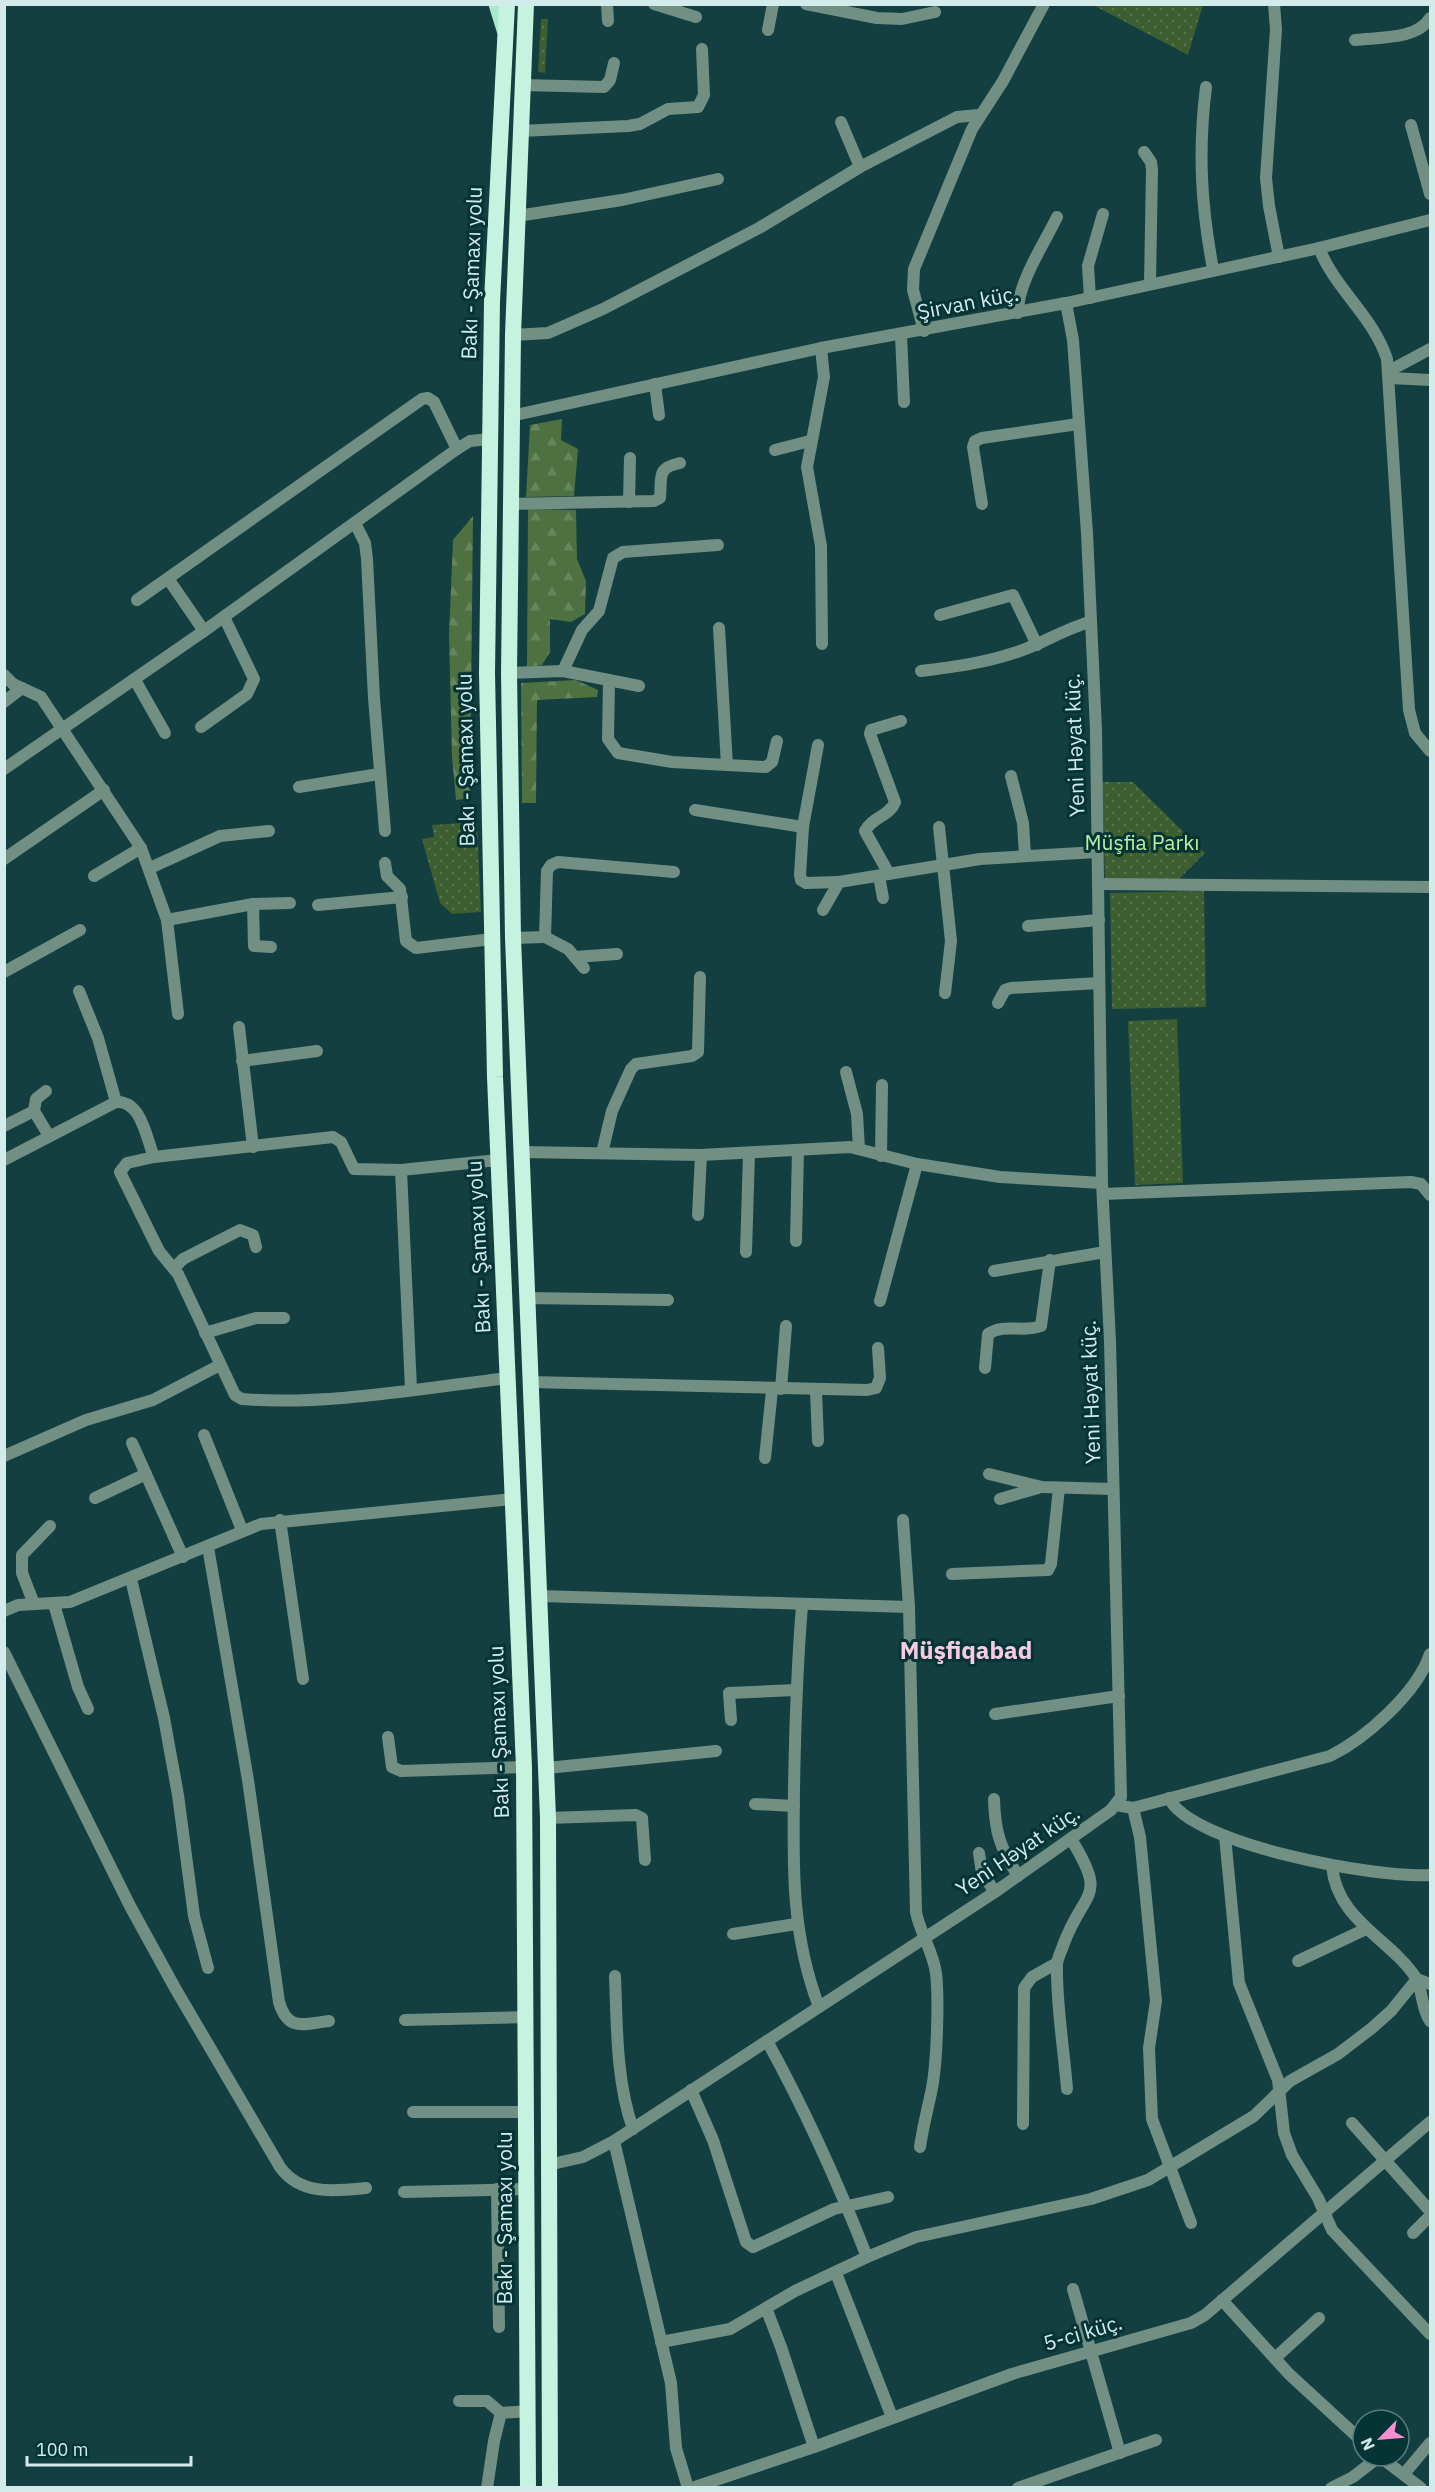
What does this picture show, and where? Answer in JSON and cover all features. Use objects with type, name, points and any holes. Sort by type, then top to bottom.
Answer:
[{"type":"highway","name":"Bakı - Şamaxı yolu","points":[[507,4],[495,221],[487,673],[498,1160],[524,1767],[528,2487]]},
{"type":"highway","name":"Bakı - Şamaxı yolu","points":[[526,6],[513,335],[509,673],[513,938],[520,1152],[547,1768],[550,2487]]},
{"type":"main road","points":[[496,4],[506,38]]},
{"type":"street","points":[[607,4],[608,21]]},
{"type":"street","points":[[654,4],[696,17]]},
{"type":"street","points":[[768,30],[773,4]]},
{"type":"street","points":[[806,4],[877,18],[902,19],[935,12]]},
{"type":"street","points":[[924,331],[914,290],[914,269],[979,115],[1003,81],[1044,4]]},
{"type":"street","points":[[1274,4],[1276,29],[1266,178],[1279,256]]},
{"type":"street","points":[[1355,40],[1425,33],[1431,18]]},
{"type":"street","points":[[520,131],[628,126],[640,124],[668,109],[698,107],[704,95],[702,49]]},
{"type":"street","points":[[522,85],[604,87],[610,80],[614,63]]},
{"type":"street","points":[[1206,87],[1200,134],[1201,200],[1213,269]]},
{"type":"street","points":[[513,335],[548,333],[603,309],[759,228],[860,167],[957,117],[979,115]]},
{"type":"street","points":[[841,122],[860,167]]},
{"type":"street","points":[[1411,124],[1431,194]]},
{"type":"street","points":[[1144,152],[1151,162],[1152,170],[1150,283]]},
{"type":"street","points":[[517,216],[622,200],[718,179]]},
{"type":"street","points":[[1090,298],[1088,266],[1102,214]]},
{"type":"street","points":[[1018,313],[1017,302],[1023,286],[1057,218]]},
{"type":"street","name":"Şirvan küç.","points":[[511,416],[821,348],[924,331],[1090,298],[1213,269],[1319,248],[1431,220]]},
{"type":"street","points":[[1319,248],[1329,268],[1374,328],[1382,343],[1389,375],[1409,710],[1415,733],[1431,751]]},
{"type":"street","name":"Yeni Həyat küç.","points":[[548,2165],[583,2157],[614,2141],[995,1892],[1116,1806],[1122,1788],[1103,1189],[1096,730],[1073,340],[1066,303]]},
{"type":"street","points":[[901,335],[904,402]]},
{"type":"street","points":[[821,348],[824,377],[810,441],[807,467],[821,546],[822,644]]},
{"type":"street","points":[[1389,375],[1431,349]]},
{"type":"street","points":[[1389,375],[1431,380]]},
{"type":"street","points":[[655,384],[659,415]]},
{"type":"street","points":[[137,600],[169,580],[422,399],[428,398],[434,402],[457,449]]},
{"type":"street","points":[[982,504],[973,447],[975,441],[982,438],[1078,424]]},
{"type":"street","points":[[4,769],[135,680],[457,449],[470,441],[490,439]]},
{"type":"street","points":[[775,450],[810,441]]},
{"type":"street","points":[[629,502],[630,458]]},
{"type":"street","points":[[510,504],[654,501],[660,498],[662,471],[666,466],[680,463]]},
{"type":"street","points":[[355,523],[365,543],[367,559],[379,774],[385,831]]},
{"type":"street","points":[[563,671],[582,630],[598,611],[613,558],[623,552],[718,545]]},
{"type":"street","points":[[169,580],[204,631]]},
{"type":"street","points":[[939,615],[1005,595],[1013,595],[1037,645]]},
{"type":"street","points":[[201,727],[247,694],[254,679],[224,617]]},
{"type":"street","points":[[921,671],[974,664],[1037,645],[1064,630],[1090,622]]},
{"type":"street","points":[[719,628],[727,765]]},
{"type":"street","points":[[509,673],[563,671],[639,686]]},
{"type":"street","points":[[4,675],[22,688],[41,697],[141,848],[167,920],[178,1014]]},
{"type":"street","points":[[135,680],[165,733]]},
{"type":"street","points":[[609,681],[608,739],[618,753],[672,762],[766,767],[772,762],[777,741]]},
{"type":"street","points":[[4,702],[22,688]]},
{"type":"street","points":[[883,897],[884,860],[865,831],[868,825],[893,809],[895,802],[870,734],[875,726],[901,721]]},
{"type":"street","points":[[818,745],[803,827],[801,880],[806,883],[839,882],[945,864],[1097,852]]},
{"type":"street","points":[[299,787],[379,774]]},
{"type":"street","points":[[1011,776],[1023,823],[1025,856]]},
{"type":"street","points":[[4,858],[104,790]]},
{"type":"street","points":[[696,810],[803,827]]},
{"type":"street","points":[[939,827],[945,864],[951,941],[945,993]]},
{"type":"street","points":[[150,868],[220,836],[269,831]]},
{"type":"street","points":[[94,876],[141,848]]},
{"type":"street","points":[[545,937],[547,871],[551,865],[558,862],[674,872]]},
{"type":"street","points":[[385,864],[387,876],[400,889],[406,941],[409,945],[416,948],[492,939]]},
{"type":"street","points":[[823,910],[839,882]]},
{"type":"street","points":[[1098,884],[1431,887]]},
{"type":"street","points":[[318,905],[402,897]]},
{"type":"street","points":[[167,920],[253,904],[290,903]]},
{"type":"street","points":[[253,904],[254,946],[271,946]]},
{"type":"street","points":[[1028,926],[1099,920]]},
{"type":"street","points":[[4,972],[80,930]]},
{"type":"street","points":[[513,938],[545,937],[559,942],[584,968]]},
{"type":"street","points":[[575,957],[617,954]]},
{"type":"street","points":[[602,1153],[612,1111],[631,1069],[636,1064],[692,1056],[698,1052],[700,977]]},
{"type":"street","points":[[998,1003],[1005,990],[1011,988],[1099,983]]},
{"type":"street","points":[[79,992],[98,1038],[116,1102]]},
{"type":"street","points":[[240,1027],[253,1147]]},
{"type":"street","points":[[243,1062],[316,1051]]},
{"type":"street","points":[[846,1072],[857,1114],[859,1149]]},
{"type":"street","points":[[880,1156],[882,1085]]},
{"type":"street","points":[[46,1091],[36,1099],[34,1111],[49,1137]]},
{"type":"street","points":[[4,1160],[116,1102],[124,1101],[135,1108],[154,1157]]},
{"type":"street","points":[[4,1126],[34,1111]]},
{"type":"street","points":[[498,1160],[401,1170],[354,1169],[341,1142],[333,1137],[154,1157],[127,1163],[120,1172],[159,1251],[174,1268],[235,1395],[242,1399],[382,1395],[411,1389],[508,1378]]},
{"type":"street","points":[[520,1152],[701,1155],[839,1147],[859,1149],[917,1164],[1017,1180],[1103,1189],[1412,1182],[1421,1184],[1431,1195]]},
{"type":"street","points":[[796,1241],[798,1150]]},
{"type":"street","points":[[746,1252],[749,1153]]},
{"type":"street","points":[[698,1215],[701,1155]]},
{"type":"street","points":[[880,1301],[917,1164]]},
{"type":"street","points":[[401,1170],[411,1389]]},
{"type":"street","points":[[174,1268],[183,1259],[240,1230],[253,1235],[256,1247]]},
{"type":"street","points":[[994,1270],[1106,1252]]},
{"type":"street","points":[[985,1368],[988,1334],[996,1329],[1033,1329],[1041,1326],[1050,1260]]},
{"type":"street","points":[[526,1298],[668,1300]]},
{"type":"street","points":[[205,1333],[256,1318],[284,1318]]},
{"type":"street","points":[[765,1458],[786,1326]]},
{"type":"street","points":[[530,1382],[816,1391],[867,1390],[876,1388],[880,1378],[878,1348]]},
{"type":"street","points":[[4,1456],[86,1420],[153,1400],[220,1365]]},
{"type":"street","points":[[816,1391],[818,1441]]},
{"type":"street","points":[[204,1435],[243,1530]]},
{"type":"street","points":[[132,1443],[183,1557]]},
{"type":"street","points":[[95,1498],[146,1474]]},
{"type":"street","points":[[989,1474],[1042,1487],[1113,1489]]},
{"type":"street","points":[[1000,1499],[1042,1487]]},
{"type":"street","points":[[952,1574],[1048,1570],[1051,1564],[1059,1488]]},
{"type":"street","points":[[4,1611],[18,1605],[70,1602],[208,1547],[243,1530],[280,1520],[513,1500]]},
{"type":"street","points":[[280,1520],[303,1679]]},
{"type":"street","points":[[903,1520],[909,1607],[916,1912],[923,1939],[936,1972],[937,1999],[932,2086],[924,2116],[920,2146]]},
{"type":"street","points":[[34,1604],[22,1573],[22,1555],[50,1526]]},
{"type":"street","points":[[208,1547],[250,1791],[283,2018],[299,2024],[329,2021]]},
{"type":"street","points":[[131,1579],[164,1718],[178,1795],[194,1916],[208,1968]]},
{"type":"street","points":[[540,1596],[802,1606],[909,1607]]},
{"type":"street","points":[[54,1604],[78,1687],[88,1709]]},
{"type":"street","points":[[802,1606],[795,1690],[796,1924],[809,1980],[819,2007]]},
{"type":"street","points":[[4,1652],[130,1906],[175,1988],[280,2167],[298,2184],[317,2190],[366,2188]]},
{"type":"street","points":[[1116,1806],[1133,1808],[1318,1761],[1340,1751],[1366,1732],[1403,1697],[1419,1678],[1431,1654]]},
{"type":"street","points":[[731,1720],[729,1692],[795,1690]]},
{"type":"street","points":[[995,1714],[1119,1696]]},
{"type":"street","points":[[388,1737],[389,1761],[392,1767],[401,1771],[524,1767]]},
{"type":"street","points":[[547,1768],[716,1751]]},
{"type":"street","points":[[1169,1798],[1178,1810],[1225,1836],[1272,1852],[1332,1866],[1431,1875]]},
{"type":"street","points":[[994,1799],[994,1829],[1001,1849],[1018,1876]]},
{"type":"street","points":[[755,1804],[794,1806]]},
{"type":"street","points":[[1133,1808],[1140,1837],[1156,2001],[1149,2048],[1150,2109],[1191,2223]]},
{"type":"street","points":[[548,1818],[636,1815],[642,1818],[644,1825],[645,1860]]},
{"type":"street","points":[[1225,1836],[1239,1983],[1273,2066],[1280,2091],[1284,2133],[1292,2155],[1332,2230],[1431,2334]]},
{"type":"street","points":[[1067,2089],[1057,1963],[1067,1936],[1091,1892],[1092,1880],[1088,1868],[1071,1839]]},
{"type":"street","points":[[979,1853],[982,1873],[995,1892]]},
{"type":"street","points":[[1332,1866],[1338,1890],[1366,1929],[1417,1979],[1431,1984]]},
{"type":"street","points":[[733,1934],[796,1924]]},
{"type":"street","points":[[1298,1961],[1366,1929]]},
{"type":"street","points":[[1023,2124],[1024,1988],[1032,1977],[1057,1963]]},
{"type":"street","points":[[615,1976],[619,2054],[626,2111],[633,2128]]},
{"type":"street","points":[[661,2342],[730,2329],[765,2308],[836,2272],[916,2237],[1091,2199],[1135,2186],[1172,2167],[1254,2116],[1290,2081],[1338,2054],[1372,2028],[1391,2011],[1417,1979]]},
{"type":"street","points":[[1417,1979],[1426,2015],[1431,2021]]},
{"type":"street","points":[[405,2020],[526,2016]]},
{"type":"street","points":[[767,2041],[787,2077],[847,2206],[867,2257]]},
{"type":"street","points":[[691,2090],[713,2140],[746,2242],[753,2247],[834,2209],[888,2197]]},
{"type":"street","points":[[413,2112],[527,2112]]},
{"type":"street","name":"5-ci küç.","points":[[690,2487],[814,2447],[891,2416],[1090,2350],[1191,2323],[1222,2300],[1431,2122]]},
{"type":"street","points":[[1352,2123],[1383,2161],[1431,2211]]},
{"type":"street","points":[[614,2141],[671,2383],[676,2448],[690,2487]]},
{"type":"street","points":[[498,2189],[499,2326]]},
{"type":"street","points":[[404,2193],[527,2189]]},
{"type":"street","points":[[1413,2233],[1431,2216]]},
{"type":"street","points":[[836,2272],[891,2416]]},
{"type":"street","points":[[1073,2289],[1120,2453]]},
{"type":"street","points":[[1222,2300],[1315,2399],[1351,2431]]},
{"type":"street","points":[[765,2308],[781,2347],[814,2447]]},
{"type":"street","points":[[1275,2358],[1318,2318]]},
{"type":"street","points":[[459,2401],[487,2401],[501,2413],[528,2411]]},
{"type":"street","points":[[487,2487],[501,2413]]},
{"type":"street","points":[[1018,2487],[1156,2440]]},
{"type":"street","points":[[1404,2475],[1431,2443]]},
{"type":"street","points":[[1331,2487],[1353,2477],[1365,2468]]},
{"type":"street","points":[[1395,2468],[1421,2487]]},
{"type":"green space","points":[[1093,4],[1203,5],[1188,55]]},
{"type":"green space","points":[[541,19],[548,19],[545,73],[538,72]]},
{"type":"green space","points":[[562,419],[561,440],[578,449],[574,496],[526,497],[530,425]]},
{"type":"green space","points":[[528,509],[576,510],[577,559],[586,581],[585,614],[571,622],[550,619],[550,652],[542,665],[527,667]]},
{"type":"green space","points":[[473,516],[470,798],[456,800],[452,757],[449,635],[453,540]]},
{"type":"green space","points":[[576,680],[598,690],[597,697],[537,700],[536,803],[522,803],[521,683]]},
{"type":"green space","name":"Müşfia Parkı","points":[[1102,782],[1133,782],[1205,853],[1179,879],[1105,881]]},
{"type":"green space","points":[[477,822],[481,912],[452,914],[440,903],[422,839],[434,837],[432,825]]},
{"type":"green space","points":[[1204,891],[1206,1007],[1112,1009],[1110,893]]},
{"type":"green space","points":[[1177,1019],[1183,1183],[1135,1185],[1128,1021]]},
{"type":"district","name":"Müşfiqabad","points":[[966,1651]]}]
